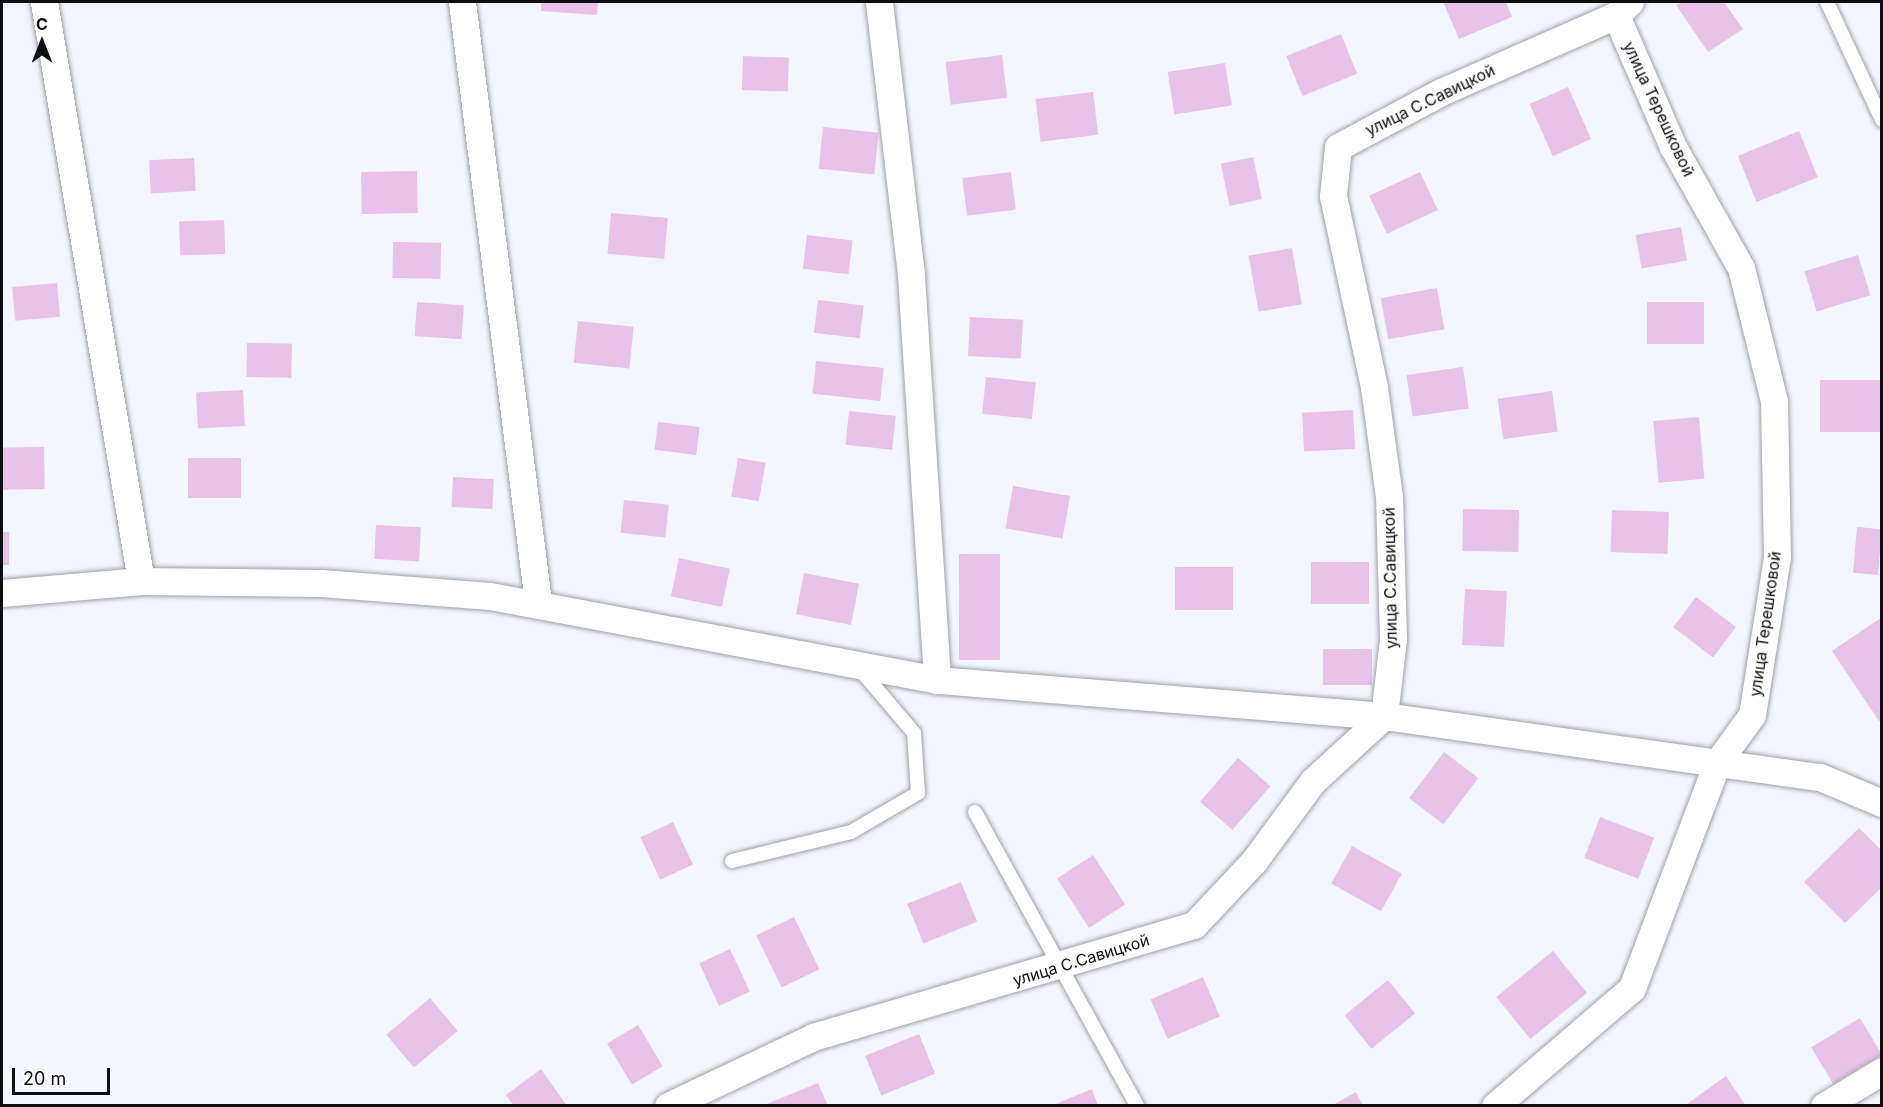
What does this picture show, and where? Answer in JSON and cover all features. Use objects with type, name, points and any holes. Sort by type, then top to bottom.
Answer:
[{"type":"street","points":[[44,2],[141,581]]},
{"type":"street","points":[[462,2],[538,602]]},
{"type":"street","points":[[879,2],[911,276],[937,680]]},
{"type":"street","name":"улица С.Савицкой","points":[[668,1106],[813,1037],[1058,969],[1194,925],[1254,861],[1313,781],[1384,716],[1393,639],[1389,497],[1374,387],[1333,196],[1338,147],[1441,92],[1623,8]]},
{"type":"street","name":"улица Терешковой","points":[[1495,1106],[1632,988],[1717,763],[1752,715],[1777,557],[1774,401],[1742,268],[1673,147],[1623,8]]},
{"type":"street","points":[[2,594],[141,581],[321,583],[538,602],[937,680],[1384,716],[1820,777],[1881,803]]},
{"type":"street","points":[[1824,1106],[1881,1071]]},
{"type":"lane","points":[[1827,2],[1881,120]]},
{"type":"lane","points":[[732,861],[851,832],[918,794],[914,733],[855,663]]},
{"type":"lane","points":[[975,812],[1058,969],[1137,1106]]},
{"type":"building","points":[[541,2],[598,2],[597,15],[541,11]]},
{"type":"building","points":[[1443,2],[1506,2],[1512,17],[1459,39]]},
{"type":"building","points":[[1682,2],[1724,2],[1743,29],[1708,52],[1676,5]]},
{"type":"building","points":[[1341,34],[1357,74],[1302,96],[1286,56]]},
{"type":"building","points":[[1002,55],[1007,98],[951,105],[945,62]]},
{"type":"building","points":[[743,56],[789,58],[788,92],[742,90]]},
{"type":"building","points":[[1225,63],[1232,105],[1174,115],[1168,72]]},
{"type":"building","points":[[1568,87],[1591,139],[1553,156],[1530,104]]},
{"type":"building","points":[[1093,92],[1098,135],[1041,142],[1035,99]]},
{"type":"building","points":[[823,127],[879,133],[874,175],[819,169]]},
{"type":"building","points":[[1799,131],[1818,177],[1757,202],[1738,156]]},
{"type":"building","points":[[1253,157],[1262,199],[1230,206],[1221,164]]},
{"type":"building","points":[[194,158],[196,191],[151,193],[149,160]]},
{"type":"building","points":[[417,171],[418,213],[362,214],[361,172]]},
{"type":"building","points":[[1011,172],[1016,210],[967,216],[962,178]]},
{"type":"building","points":[[1420,172],[1438,210],[1387,234],[1369,196]]},
{"type":"building","points":[[611,213],[668,218],[664,259],[607,254]]},
{"type":"building","points":[[224,220],[225,254],[180,256],[179,222]]},
{"type":"building","points":[[1681,227],[1687,260],[1642,268],[1636,235]]},
{"type":"building","points":[[807,235],[853,241],[849,274],[803,269]]},
{"type":"building","points":[[393,242],[441,243],[440,279],[392,278]]},
{"type":"building","points":[[1292,248],[1302,304],[1259,312],[1249,256]]},
{"type":"building","points":[[1858,255],[1870,295],[1817,312],[1804,271]]},
{"type":"building","points":[[57,283],[60,317],[15,321],[12,287]]},
{"type":"building","points":[[1437,288],[1444,329],[1388,339],[1381,298]]},
{"type":"building","points":[[818,300],[864,306],[860,338],[814,333]]},
{"type":"building","points":[[417,302],[464,305],[462,339],[415,336]]},
{"type":"building","points":[[1647,302],[1704,302],[1704,344],[1647,344]]},
{"type":"building","points":[[970,317],[1023,320],[1021,359],[968,356]]},
{"type":"building","points":[[578,321],[634,327],[629,369],[574,363]]},
{"type":"building","points":[[247,343],[292,344],[291,378],[246,377]]},
{"type":"building","points":[[816,361],[884,368],[880,401],[813,394]]},
{"type":"building","points":[[1463,367],[1469,409],[1412,417],[1407,375]]},
{"type":"building","points":[[986,377],[1036,382],[1032,419],[982,414]]},
{"type":"building","points":[[1820,380],[1882,380],[1882,432],[1820,432]]},
{"type":"building","points":[[243,390],[245,426],[198,428],[196,392]]},
{"type":"building","points":[[1552,391],[1558,432],[1503,439],[1498,399]]},
{"type":"building","points":[[1353,410],[1355,449],[1304,452],[1302,413]]},
{"type":"building","points":[[849,411],[896,416],[892,450],[845,445]]},
{"type":"building","points":[[1699,417],[1704,479],[1659,483],[1653,421]]},
{"type":"building","points":[[658,422],[700,427],[696,455],[655,450]]},
{"type":"building","points":[[44,447],[45,489],[3,490],[2,448]]},
{"type":"building","points":[[188,458],[241,458],[241,498],[188,498]]},
{"type":"building","points":[[738,458],[766,463],[759,501],[731,496]]},
{"type":"building","points":[[453,477],[494,479],[492,509],[451,507]]},
{"type":"building","points":[[1013,486],[1070,496],[1063,538],[1006,528]]},
{"type":"building","points":[[624,500],[669,505],[665,538],[621,533]]},
{"type":"building","points":[[1463,509],[1519,510],[1518,552],[1462,551]]},
{"type":"building","points":[[1612,510],[1669,512],[1667,554],[1611,552]]},
{"type":"building","points":[[376,525],[421,527],[419,561],[374,559]]},
{"type":"building","points":[[1857,527],[1882,529],[1878,575],[1853,573]]},
{"type":"building","points":[[2,532],[9,532],[9,565],[2,565]]},
{"type":"building","points":[[959,554],[1000,554],[1000,660],[959,660]]},
{"type":"building","points":[[679,558],[730,569],[722,607],[671,596]]},
{"type":"building","points":[[1311,562],[1369,562],[1369,604],[1311,604]]},
{"type":"building","points":[[1175,567],[1233,567],[1233,610],[1175,610]]},
{"type":"building","points":[[804,573],[859,584],[851,625],[796,614]]},
{"type":"building","points":[[1465,589],[1507,591],[1504,647],[1462,645]]},
{"type":"building","points":[[1696,597],[1736,627],[1713,657],[1673,627]]},
{"type":"building","points":[[1882,617],[1882,719],[1879,721],[1832,651]]},
{"type":"building","points":[[1323,649],[1372,649],[1372,685],[1323,685]]},
{"type":"building","points":[[1444,752],[1478,778],[1443,824],[1409,798]]},
{"type":"building","points":[[1238,758],[1270,786],[1232,830],[1200,802]]},
{"type":"building","points":[[1600,817],[1654,838],[1638,879],[1584,858]]},
{"type":"building","points":[[673,822],[693,865],[660,880],[640,837]]},
{"type":"building","points":[[1859,828],[1882,851],[1882,887],[1845,923],[1804,882]]},
{"type":"building","points":[[1352,846],[1402,874],[1381,911],[1331,884]]},
{"type":"building","points":[[1093,855],[1125,904],[1089,928],[1057,878]]},
{"type":"building","points":[[961,882],[977,922],[923,944],[907,904]]},
{"type":"building","points":[[794,917],[819,969],[782,988],[756,935]]},
{"type":"building","points":[[730,949],[750,992],[719,1006],[699,963]]},
{"type":"building","points":[[1553,951],[1587,993],[1530,1039],[1496,997]]},
{"type":"building","points":[[1203,977],[1220,1017],[1167,1039],[1151,999]]},
{"type":"building","points":[[1388,980],[1415,1013],[1372,1049],[1344,1015]]},
{"type":"building","points":[[430,998],[458,1031],[414,1068],[386,1035]]},
{"type":"building","points":[[1860,1018],[1882,1055],[1833,1084],[1811,1047]]},
{"type":"building","points":[[638,1025],[663,1066],[632,1085],[607,1044]]},
{"type":"building","points":[[919,1034],[935,1074],[881,1096],[865,1056]]},
{"type":"building","points":[[541,1069],[567,1106],[514,1106],[506,1095]]},
{"type":"building","points":[[1726,1076],[1746,1106],[1684,1106]]},
{"type":"building","points":[[818,1083],[828,1106],[764,1106],[764,1105]]},
{"type":"building","points":[[1092,1089],[1098,1106],[1053,1106],[1053,1105]]},
{"type":"building","points":[[1356,1092],[1363,1106],[1331,1106]]}]
